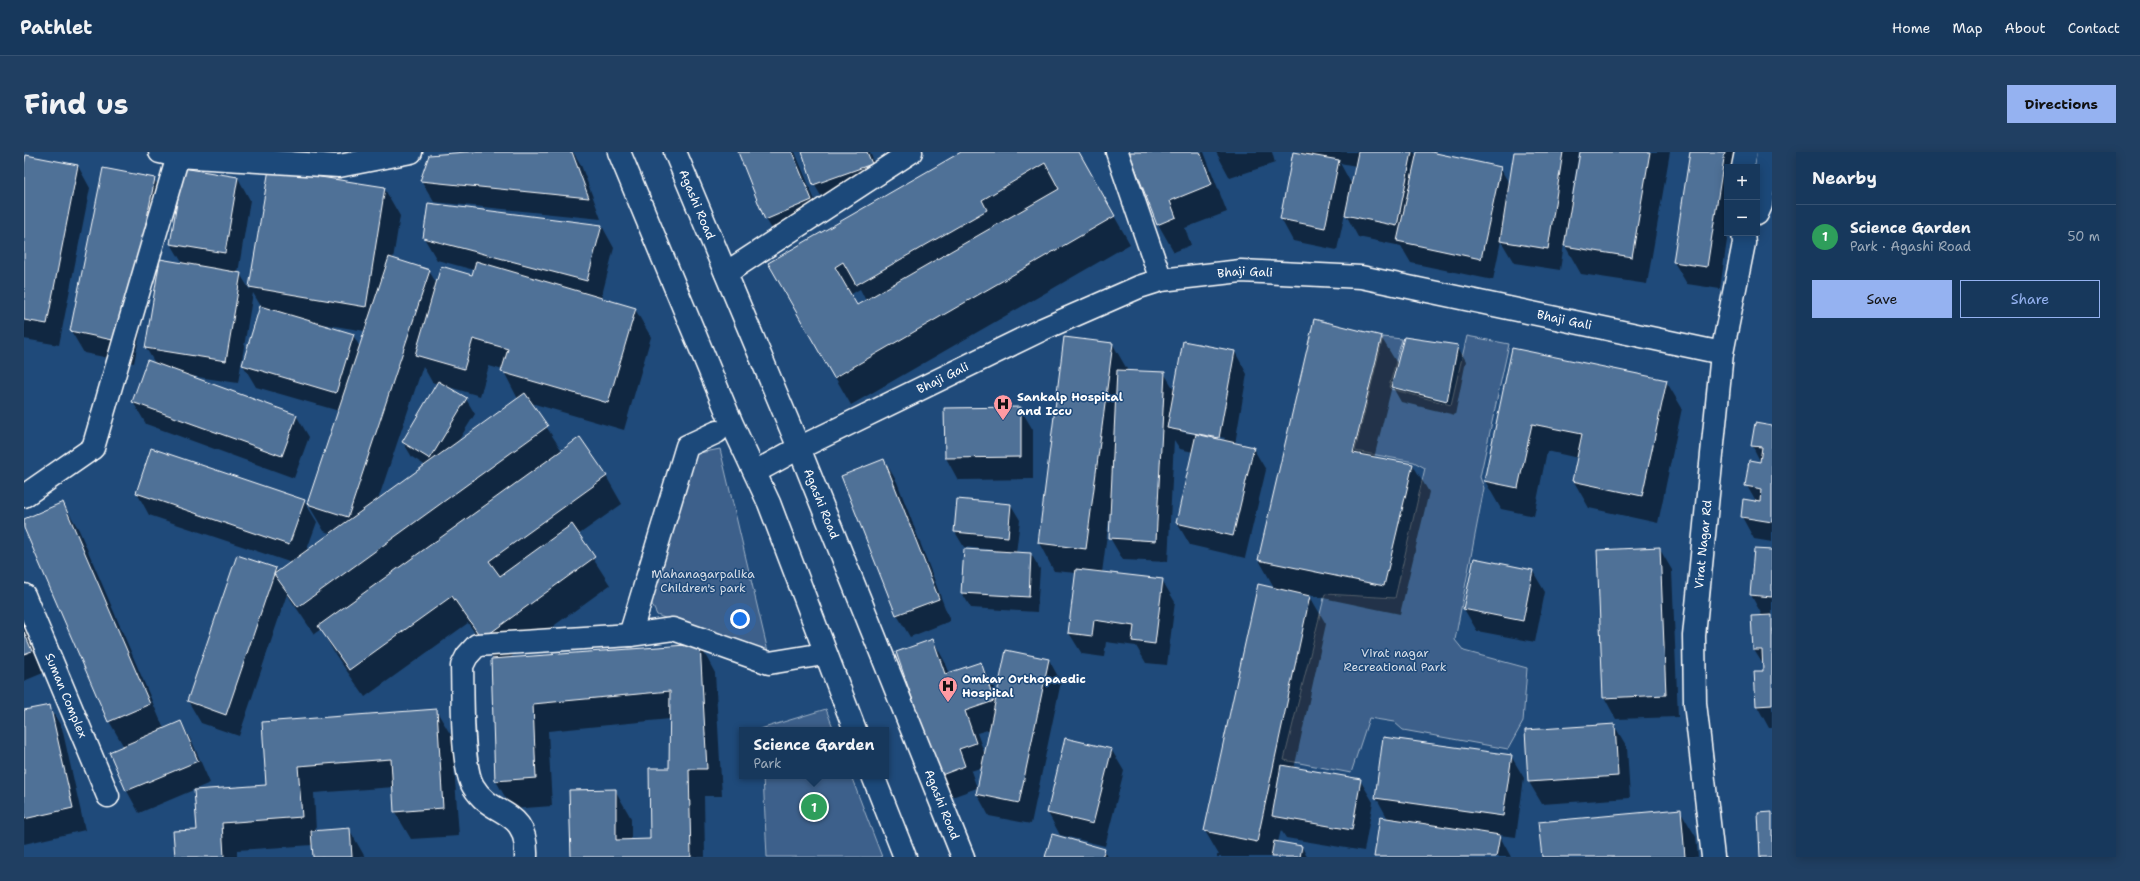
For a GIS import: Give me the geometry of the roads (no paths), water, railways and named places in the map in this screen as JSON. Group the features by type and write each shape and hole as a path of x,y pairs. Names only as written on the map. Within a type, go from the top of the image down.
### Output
{"street":[{"path":"24,496 93,448 169,154 339,166 411,152"},
{"path":"620,152 732,424 769,503 824,654 854,727"},
{"name":"Agashi Road","path":"676,152 799,448 963,857"},
{"path":"726,273 910,152"},
{"path":"1117,152 1161,280"},
{"path":"1744,164 1746,152"},
{"path":"1760,207 1768,152"},
{"name":"Virat Nagar Rd","path":"1713,857 1695,703 1694,636 1722,353 1745,236"},
{"name":"Bhaji Gali","path":"755,472 799,448 1042,329 1139,287 1161,280 1241,271 1361,278 1722,353"},
{"path":"630,635 687,446 717,432"},
{"name":"Suman Complex","path":"24,595 108,796"},
{"path":"526,857 527,845 522,828 515,819 484,800 473,787 466,769 462,666 467,656 477,645 630,635 673,629 770,663 824,654"},
{"path":"874,779 905,857"}],"place":[{"name":"Sankalp Hospital and Iccu","path":"1003,421"},
{"name":"Omkar Orthopaedic Hospital","path":"948,703"},
{"name":"Science Garden","path":"814,807"}],"park label":[{"name":"Mahanagarpalika Children's park","path":"703,581"},
{"name":"Virat nagar Recreational Park","path":"1395,660"}]}
